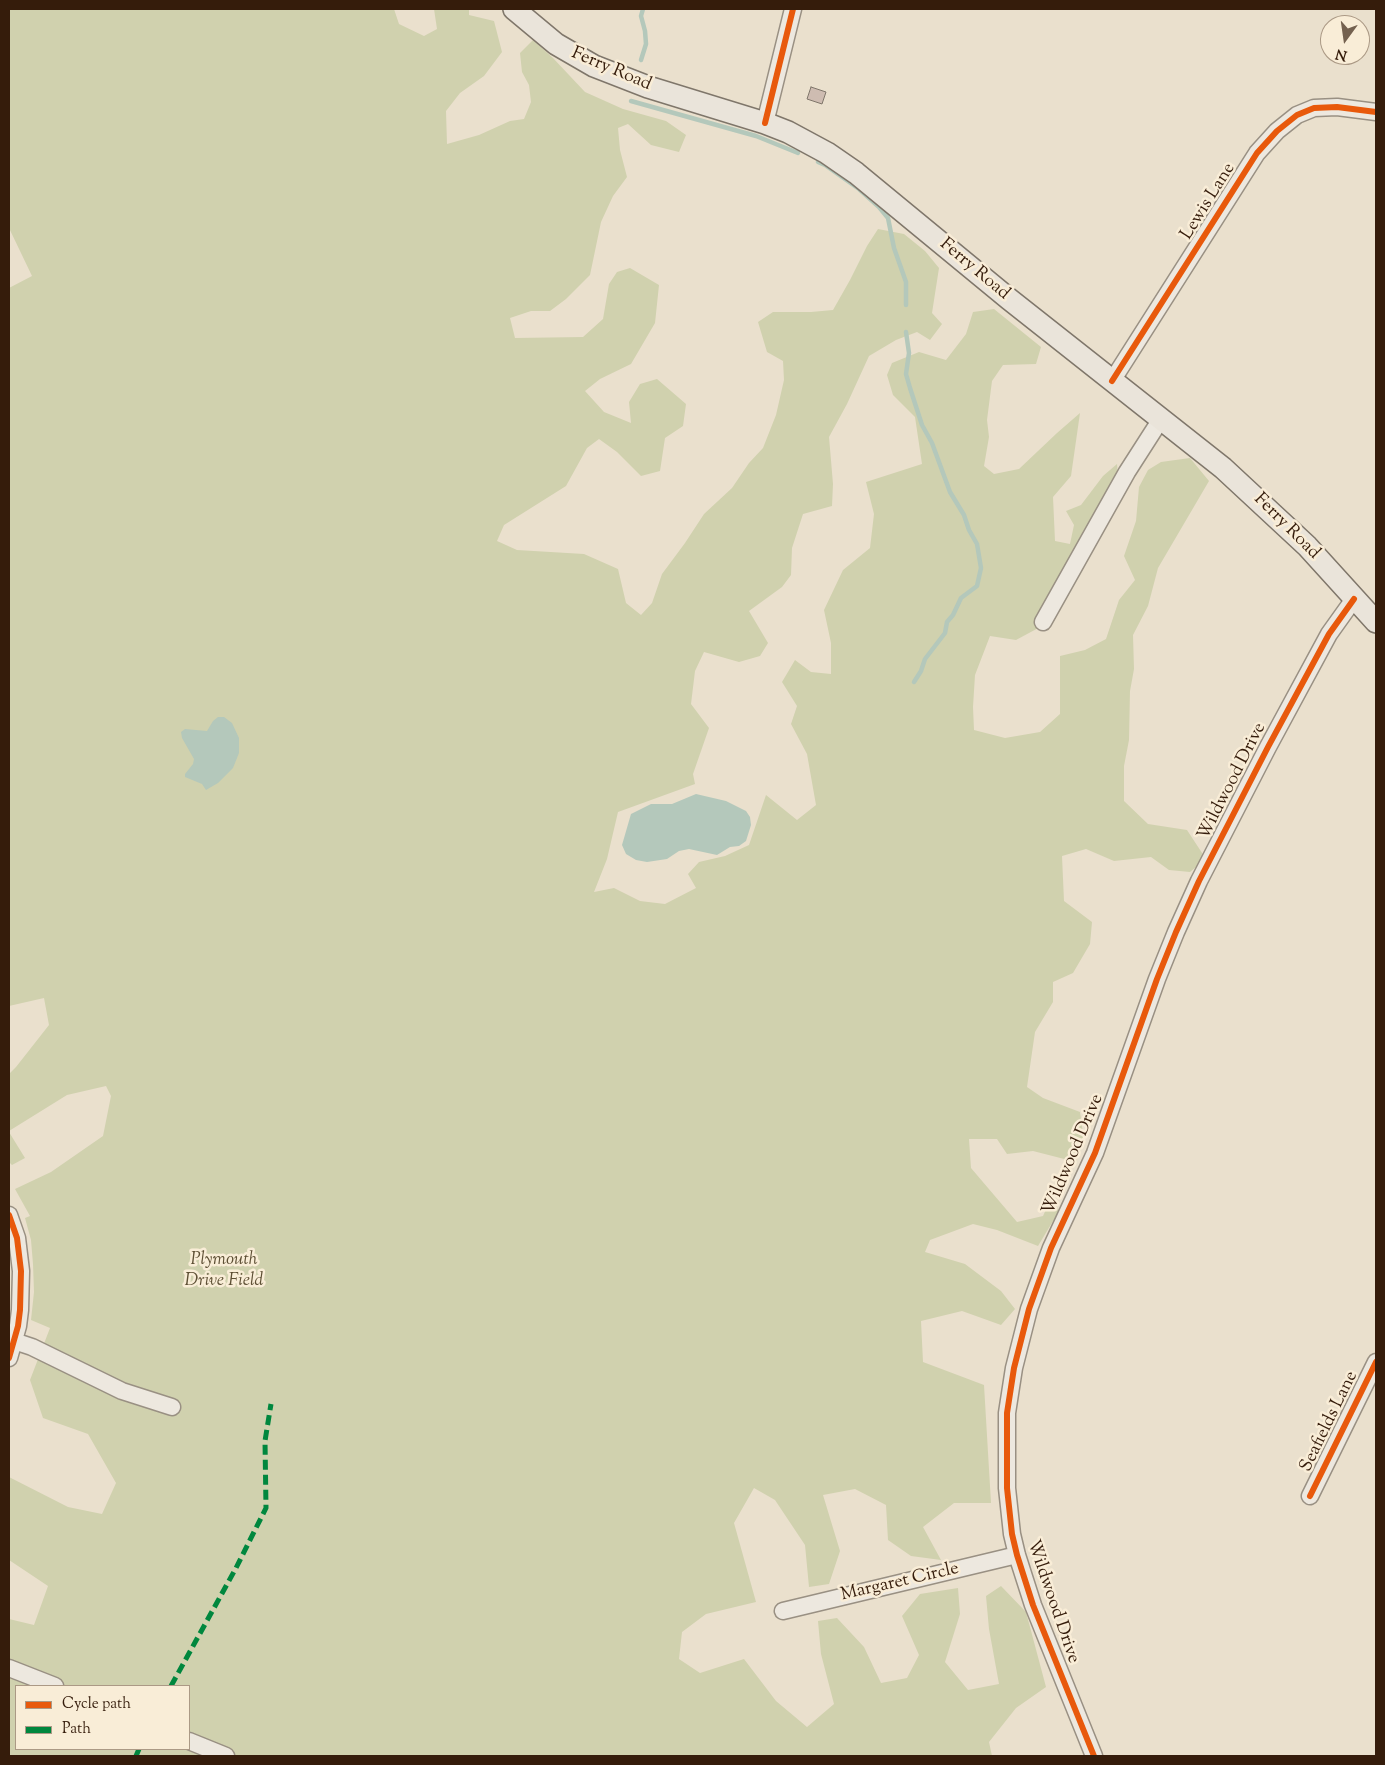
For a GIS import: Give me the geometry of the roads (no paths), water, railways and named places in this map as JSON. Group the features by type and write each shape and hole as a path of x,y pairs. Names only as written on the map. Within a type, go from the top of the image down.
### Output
{"main road":[{"name":"Ferry Road","path":"514,9 556,44 600,68 648,87 765,123 788,132 812,144 856,173 1008,299 1224,468 1307,546 1376,622"}],"street":[{"path":"765,123 794,9"},
{"name":"Lewis Lane","path":"1112,381 1257,154 1277,131 1297,114 1314,108 1338,107 1376,112"},
{"path":"1043,622 1127,472 1161,419"},
{"name":"Wildwood Drive","path":"1094,1756 1033,1605 1012,1534 1007,1488 1007,1413 1016,1359 1029,1309 1042,1271 1095,1153 1157,979 1199,881 1329,634 1354,599"},
{"path":"9,1215 17,1238 21,1271 20,1310 9,1358"},
{"path":"14,1340 116,1388 143,1399 172,1407"},
{"name":"Seafields Lane","path":"1310,1496 1376,1362"},
{"name":"Margaret Circle","path":"783,1611 1017,1555"},
{"path":"9,1668 52,1685"},
{"path":"190,1741 226,1756"}],"waterway":[{"path":"641,60 646,44 641,16 643,9"},
{"path":"631,101 756,136 798,153"},
{"path":"818,162 859,189 888,218 894,248 906,282 906,305"},
{"path":"906,332 909,353 906,374 910,388 922,425 932,443 950,492 964,515 969,530 977,544 981,568 977,586 961,598 953,615 947,622 945,633 925,659 921,671 914,682"}],"park label":[{"name":"Plymouth Drive Field","path":"224,1271"}]}
